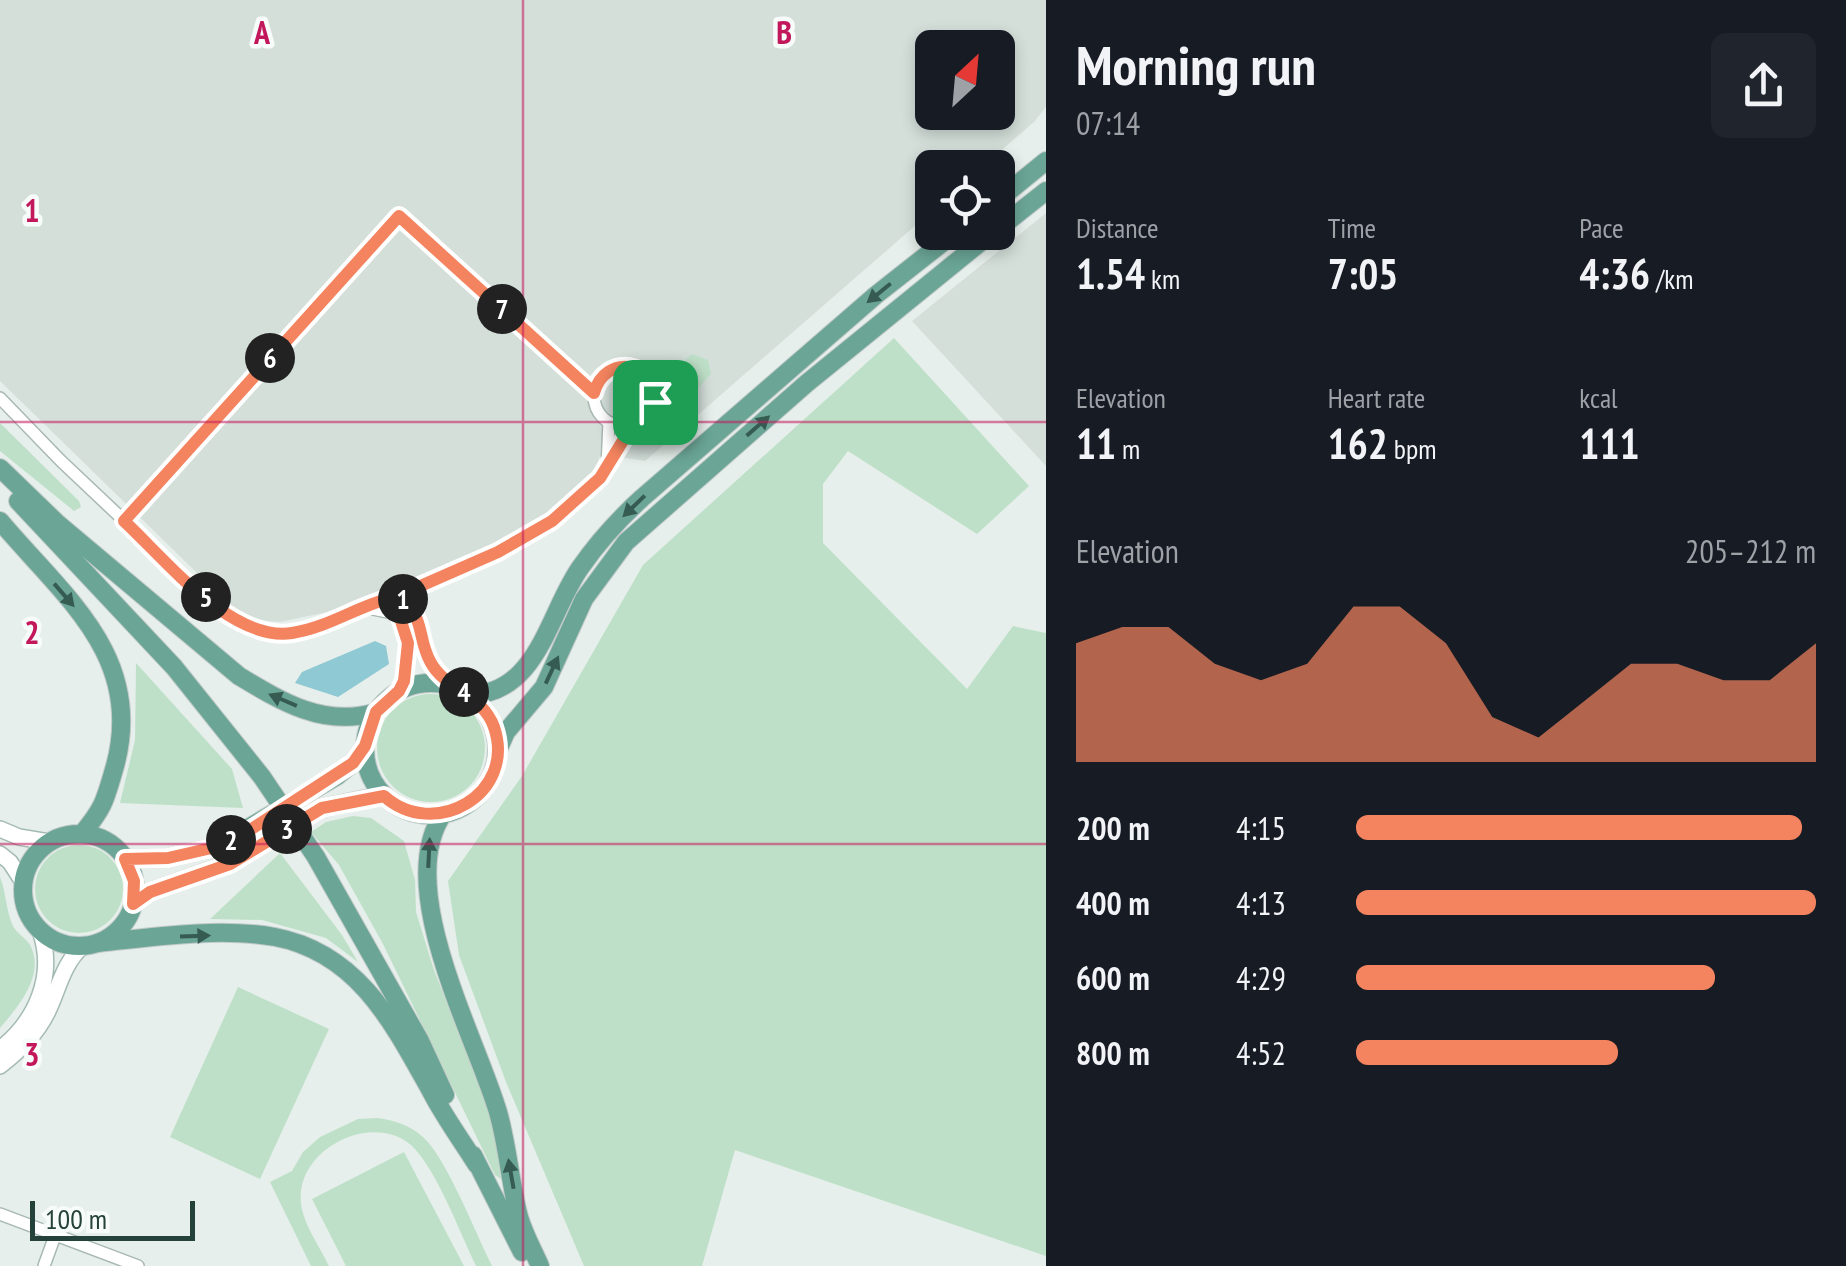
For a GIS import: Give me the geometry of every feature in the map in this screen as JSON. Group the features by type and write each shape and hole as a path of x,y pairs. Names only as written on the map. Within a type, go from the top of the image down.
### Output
{"main road":[{"path":"1015,186 1046,161"},
{"path":"1015,215 1046,191"},
{"path":"469,695 494,692 513,682 527,668 580,568 642,498 933,250"},
{"path":"365,746 370,773 384,796 415,813 443,814 466,806 493,774 506,732 544,687 584,599 626,542 807,383 972,250"},
{"path":"0,468 58,524 238,676 271,696 319,714 346,719 376,712 399,691 423,684 448,685 469,695 490,719 498,750"},
{"path":"0,483 164,656 262,777 316,858 420,1040 529,1266"},
{"path":"0,521 91,626 108,652 118,682 123,727 118,754 100,815 82,834"},
{"path":"125,859 188,855 226,843 353,763 365,746 376,712"},
{"path":"133,904 150,892 230,864 322,808 384,796"},
{"path":"443,814 432,832 428,857 430,895 442,960 491,1090 504,1134 520,1219 540,1266"},
{"path":"0,828 19,837 50,842 82,834 107,841 125,859 134,881 133,904 120,928 68,962 33,1036 0,1066"},
{"path":"23,882 32,859 50,842"},
{"path":"0,854 23,882 26,908 40,931 48,958 42,988 26,1021 0,1048"},
{"path":"40,931 60,943 91,944 257,934 295,942 323,954 358,980 386,1013 477,1165"}],"street":[{"path":"124,521 399,216 594,393 598,411 609,422 632,426"},
{"path":"399,691 406,674 408,643 398,618 401,602 409,591 539,530 582,496 607,467 632,426 647,418 655,402 654,386 635,367 616,367 604,374 594,393"},
{"path":"0,398 223,614 255,631 298,632 387,599 401,602 416,615"},
{"path":"607,467 609,422"},
{"path":"428,582 419,595 416,615 429,660 448,685"},
{"path":"364,608 384,609 398,618"},
{"path":"0,1211 138,1266"},
{"path":"44,1266 56,1233"}],"shaded area":[{"path":"0,0 1046,0 1046,107 1034,122 1002,150 915,150 915,226 645,461 601,454 592,476 554,509 490,545 337,610 280,622 257,620 231,606 0,381"},
{"path":"1046,213 1046,466 912,321 1000,250 1015,250 1015,238"}],"green space":[{"path":"894,338 1029,486 977,534 848,451 823,484 823,543 967,689 1013,626 1046,633 1046,1256 735,1150 702,1266 584,1266 506,1082 459,955 448,881 522,776 643,565"},
{"path":"692,354 708,360 711,374 692,395 676,394 669,388 668,377"},
{"path":"0,423 81,507 74,511 0,451"},
{"path":"136,663 232,769 243,808 120,803 135,740"},
{"path":"431,694 452,698 469,710 481,727 485,748 481,769 469,786 452,798 431,802 410,798 393,786 381,769 377,748 381,727 393,710 410,698"},
{"path":"353,816 371,818 404,841 415,880 416,912 434,970 493,1122 501,1179 495,1175 383,944 339,865 311,832 326,822"},
{"path":"79,845 96,848 110,858 120,872 120,906 110,920 96,930 79,933 62,930 48,920 38,906 35,889 38,872 48,858 62,848"},
{"path":"280,853 358,962 326,938 262,920 210,919"},
{"path":"0,877 12,924 30,945 35,960 27,991 0,1028"},
{"path":"238,987 329,1029 260,1179 170,1137"},
{"path":"378,1118 410,1128 435,1152 492,1266 476,1266 420,1155 395,1136 376,1132 339,1141 310,1167 302,1184 302,1211 329,1266 311,1266 270,1182 292,1171 303,1152 320,1137 358,1119"},
{"path":"404,1152 464,1266 346,1266 312,1199"}],"water":[{"path":"375,641 386,646 389,664 338,697 295,683 302,672"}],"route":[{"path":"655,402 647,418 632,426 600,478 552,521 498,552 409,591 401,602 398,612 408,643 404,681 376,712 365,746 353,763 250,830 216,847 168,858 125,859 134,881 133,904 166,885 230,864 322,808 384,796 415,813 443,814 476,799 493,774 498,750 490,719 476,700 448,685 432,666 412,609 401,602 387,599 298,632 255,631 223,614 124,521 399,216 594,393 609,370 629,366 641,370 651,380 655,402"}]}
